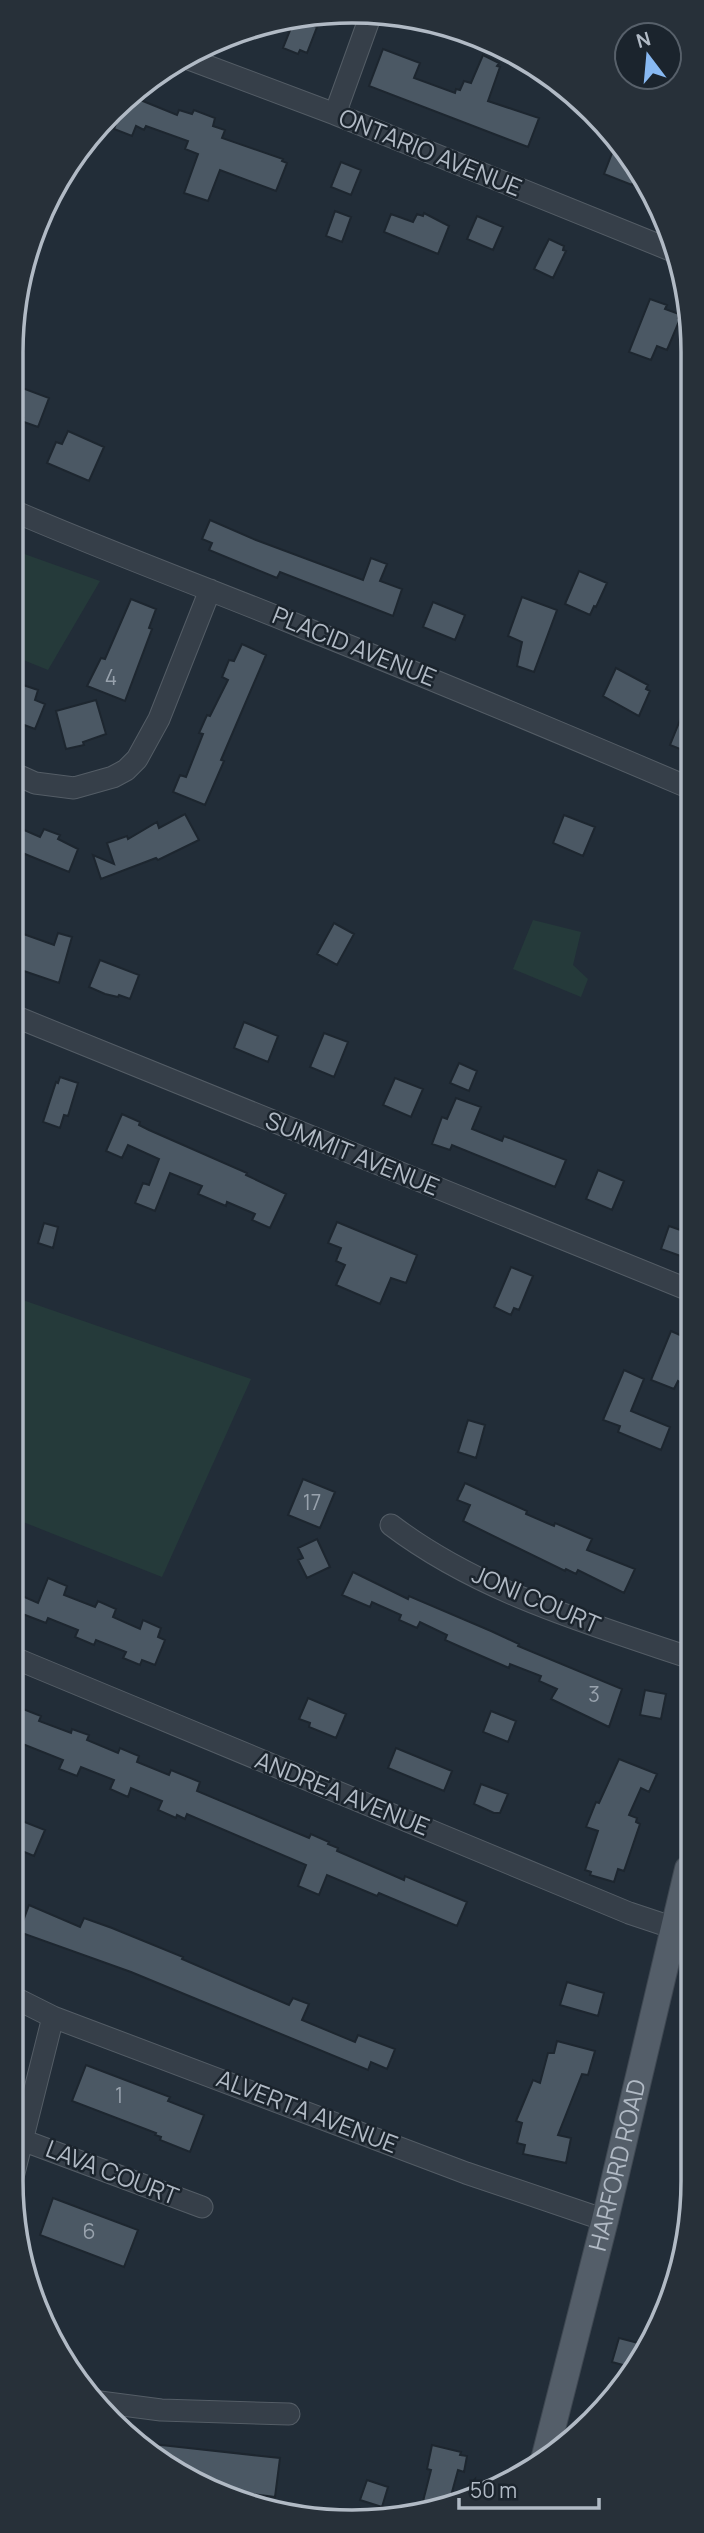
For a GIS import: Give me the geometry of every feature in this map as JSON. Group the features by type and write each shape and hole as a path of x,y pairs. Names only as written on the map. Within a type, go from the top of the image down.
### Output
{"main road":[{"name":"HARFORD ROAD","path":"548,2445 606,2220 681,1898"}],"street":[{"path":"335,114 368,23"},
{"name":"ONTARIO AVENUE","path":"197,62 335,114 664,248"},
{"name":"PLACID AVENUE","path":"23,515 113,554 461,690 681,784"},
{"path":"23,777 36,783 74,788 113,777 131,765 159,719 210,590"},
{"name":"SUMMIT AVENUE","path":"23,1019 681,1287"},
{"name":"JONI COURT","path":"391,1525 429,1552 507,1591 567,1616 681,1655"},
{"name":"ANDREA AVENUE","path":"23,1662 616,1908 674,1928"},
{"name":"ALVERTA AVENUE","path":"23,2002 53,2017 466,2173 606,2220"},
{"name":"LAVA COURT","path":"23,2136 53,2017"},
{"name":"LAVA COURT","path":"23,2140 202,2207"},
{"path":"109,2403 161,2410 289,2414"}],"green space":[{"path":"23,554 100,581 48,670 23,660"},
{"path":"533,920 581,932 573,965 588,979 581,997 513,969"},
{"path":"23,1300 251,1379 162,1577 23,1522"}],"building":[{"path":"317,27 307,53 300,50 298,54 283,48 291,29"},
{"path":"383,49 420,63 414,78 455,93 456,89 460,90 464,81 471,83 483,55 499,63 488,101 539,118 528,147 369,86"},
{"path":"140,100 177,115 179,110 192,114 194,110 215,118 213,126 225,130 222,138 283,159 282,161 287,163 276,191 220,170 208,201 184,193 198,154 185,149 188,141 146,126 144,130 136,126 132,136 114,129 117,121"},
{"path":"613,152 633,181 632,185 604,174"},
{"path":"341,162 361,170 351,195 331,187"},
{"path":"335,211 351,217 342,242 326,236"},
{"path":"424,213 449,226 438,254 384,232 391,214 413,222 417,214 423,216"},
{"path":"477,216 503,227 493,250 467,239"},
{"path":"549,239 564,246 563,250 566,251 553,278 534,269"},
{"path":"650,299 667,305 665,309 679,314 680,320 667,350 657,346 651,360 629,352"},
{"path":"23,388 49,398 38,427 23,422"},
{"path":"68,431 104,447 89,481 47,463 56,442 62,444"},
{"path":"210,520 363,580 371,558 387,564 380,581 402,589 393,616 280,572 277,578 209,550 212,543 202,539"},
{"path":"579,571 607,583 590,615 565,604"},
{"path":"522,597 557,610 534,672 517,666 522,642 508,636"},
{"path":"131,599 156,609 149,628 152,629 125,701 87,686 101,658 105,659"},
{"path":"433,602 465,615 455,640 423,627"},
{"path":"242,644 266,655 221,760 224,761 205,805 173,792 180,775 186,777 203,734 199,733 228,680 222,677 229,660 234,661"},
{"path":"616,668 648,685 646,689 650,691 639,716 603,696"},
{"path":"23,685 38,690 35,700 45,704 35,729 23,725"},
{"path":"96,700 106,734 83,742 84,745 66,749 56,711"},
{"path":"681,718 681,749 670,745"},
{"path":"185,814 199,840 158,860 156,858 101,879 93,855 114,864 107,843 127,836 128,839 157,822 159,828"},
{"path":"564,815 595,827 583,856 553,843"},
{"path":"44,829 60,835 58,839 78,849 69,872 23,853 23,830 40,837"},
{"path":"334,923 354,934 337,965 317,954"},
{"path":"58,933 72,937 59,983 23,971 23,934 54,945"},
{"path":"100,960 139,975 130,999 105,994 89,987"},
{"path":"244,1022 278,1036 268,1062 234,1048"},
{"path":"324,1033 348,1042 334,1077 310,1067"},
{"path":"459,1063 477,1071 469,1091 450,1083"},
{"path":"60,1077 78,1083 68,1116 64,1115 60,1128 43,1122"},
{"path":"395,1078 423,1089 411,1117 383,1105"},
{"path":"456,1098 481,1107 472,1129 502,1141 504,1136 566,1160 555,1187 452,1145 450,1150 432,1144 442,1117 447,1119"},
{"path":"122,1114 140,1122 139,1125 149,1130 247,1173 246,1175 286,1194 270,1228 252,1220 255,1214 198,1194 202,1186 170,1173 155,1211 135,1203 143,1183 149,1185 159,1159 128,1145 122,1158 106,1151"},
{"path":"598,1170 624,1181 612,1210 586,1199"},
{"path":"337,1222 417,1255 406,1283 391,1278 380,1304 336,1285 345,1265 336,1261 341,1248 328,1243"},
{"path":"44,1223 58,1227 53,1248 38,1243"},
{"path":"669,1226 681,1230 681,1256 661,1249"},
{"path":"511,1267 533,1276 519,1310 514,1308 511,1315 494,1307"},
{"path":"671,1331 681,1335 681,1383 678,1381 674,1389 651,1380"},
{"path":"624,1370 644,1379 631,1411 670,1427 661,1450 618,1432 620,1426 603,1420"},
{"path":"468,1420 485,1425 476,1458 458,1452"},
{"path":"303,1479 335,1492 320,1528 288,1515"},
{"path":"465,1483 527,1511 526,1514 592,1539 587,1550 635,1569 624,1593 578,1570 576,1574 566,1569 565,1571 463,1521 470,1505 457,1500"},
{"path":"317,1539 330,1567 307,1578 298,1560 303,1558 298,1548"},
{"path":"353,1572 408,1599 409,1596 491,1631 519,1644 518,1646 622,1689 609,1727 551,1699 557,1689 539,1681 541,1676 510,1664 509,1668 445,1640 447,1635 420,1622 417,1628 399,1620 401,1615 372,1602 370,1607 342,1595"},
{"path":"48,1578 67,1586 64,1595 95,1607 98,1601 116,1609 113,1617 140,1629 143,1620 161,1628 158,1637 165,1640 155,1665 142,1660 140,1665 123,1658 126,1652 96,1640 94,1645 75,1637 78,1630 48,1618 46,1623 23,1614 23,1596 38,1603"},
{"path":"645,1690 666,1694 661,1719 640,1715"},
{"path":"308,1698 346,1714 336,1738 309,1727 310,1723 299,1719"},
{"path":"23,1709 41,1716 39,1721 71,1733 72,1729 89,1735 87,1740 118,1753 120,1748 139,1756 137,1762 169,1775 171,1770 200,1782 197,1791 309,1838 311,1834 329,1842 328,1844 338,1848 337,1851 404,1880 405,1876 467,1902 457,1926 379,1893 377,1896 327,1875 319,1895 298,1886 306,1865 187,1814 185,1819 177,1815 176,1818 158,1810 162,1801 131,1788 128,1797 110,1789 114,1780 81,1767 77,1776 59,1769 63,1760 23,1744"},
{"path":"491,1711 516,1721 508,1742 483,1732"},
{"path":"396,1748 452,1771 444,1791 388,1768"},
{"path":"619,1759 657,1774 649,1792 641,1788 629,1815 637,1818 636,1822 640,1824 624,1871 618,1869 614,1882 590,1875 591,1872 585,1870 598,1831 586,1827"},
{"path":"481,1784 508,1794 500,1813 474,1804"},
{"path":"23,1821 45,1830 34,1856 23,1852"},
{"path":"29,1905 80,1927 84,1918 183,1957 182,1959 289,2005 293,1998 309,2004 302,2020 355,2042 358,2035 395,2049 387,2069 371,2062 368,2070 131,1972 23,1933 23,1921"},
{"path":"567,1982 604,1993 598,2016 560,2005"},
{"path":"557,2041 595,2051 588,2075 582,2074 558,2135 571,2138 566,2163 523,2154 525,2145 517,2143 522,2123 516,2121 533,2080 540,2083 548,2053 554,2053"},
{"path":"86,2065 170,2097 168,2101 204,2115 190,2152 160,2140 161,2137 155,2135 156,2133 72,2101"},
{"path":"53,2198 138,2230 124,2267 40,2235"},
{"path":"619,2338 639,2343 625,2366 612,2362"},
{"path":"155,2444 280,2458 275,2497 247,2493 226,2485 187,2466"},
{"path":"432,2445 467,2456 464,2472 458,2470 451,2495 423,2502 431,2470 427,2469"},
{"path":"367,2480 388,2487 382,2507 360,2500"}]}
